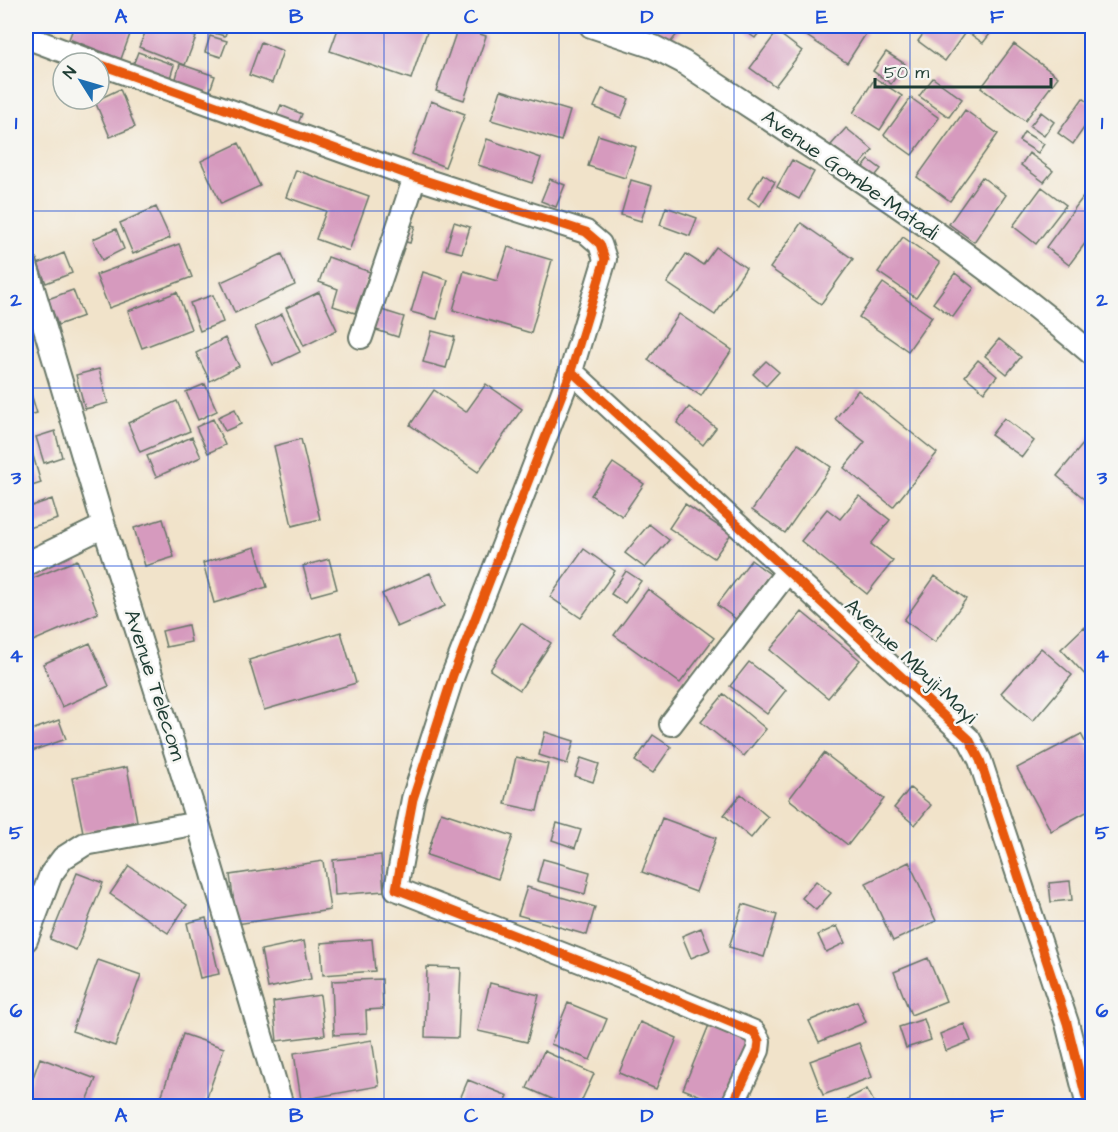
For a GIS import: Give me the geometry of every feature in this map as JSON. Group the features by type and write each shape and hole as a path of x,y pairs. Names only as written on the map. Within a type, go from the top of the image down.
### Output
{"street":[{"name":"Avenue Gombe-Matadi","path":"591,26 654,47 683,62 893,203 1038,307 1092,354"},
{"path":"26,37 63,51"},
{"path":"111,69 415,177 586,232 600,244 605,259 571,371 453,675 413,799 396,889 754,1032 759,1041 758,1050 732,1107"},
{"path":"361,337 415,177"},
{"name":"Avenue Telecom","path":"26,271 198,823 282,1107"},
{"name":"Avenue Mbuji-Mayi","path":"571,371 969,739 980,760 1067,1023 1088,1107"},
{"path":"26,564 104,526"},
{"path":"671,724 787,572"},
{"path":"26,940 51,874 63,858 85,844 198,823"}],"building":[{"path":"74,26 133,26 121,59 111,55 111,51 100,51 69,39"},
{"path":"148,26 167,26 196,37 185,65 139,47"},
{"path":"184,26 205,26 203,32"},
{"path":"212,26 228,26 225,36 210,32"},
{"path":"339,26 429,26 411,79 330,51"},
{"path":"660,26 684,26 669,44 654,33"},
{"path":"738,26 764,26 755,38"},
{"path":"792,26 857,26 867,32 847,63"},
{"path":"929,26 996,26 983,43 966,31 945,61 918,41"},
{"path":"458,27 486,36 464,100 436,91"},
{"path":"777,32 802,51 775,86 750,68"},
{"path":"210,36 227,41 221,57 205,52"},
{"path":"261,42 283,51 272,83 249,75"},
{"path":"1014,44 1058,77 1025,121 981,88"},
{"path":"138,52 174,65 170,78 133,65"},
{"path":"886,52 905,64 891,84 873,71"},
{"path":"180,64 215,76 209,93 175,82"},
{"path":"875,78 902,96 880,130 853,113"},
{"path":"933,78 962,99 949,117 919,96"},
{"path":"120,89 135,127 110,137 99,111 111,111 111,93"},
{"path":"602,89 629,99 621,118 594,107"},
{"path":"501,90 570,111 561,141 491,120"},
{"path":"911,98 939,118 912,155 884,135"},
{"path":"1083,98 1092,105 1092,116 1073,144 1058,133"},
{"path":"431,101 465,114 445,167 412,154"},
{"path":"281,105 302,114 296,128 275,119"},
{"path":"965,110 998,134 950,201 917,177"},
{"path":"1041,112 1054,122 1044,136 1030,126"},
{"path":"846,128 873,150 858,167 831,145"},
{"path":"1024,132 1044,144 1038,153 1019,141"},
{"path":"598,135 636,147 625,178 588,166"},
{"path":"487,139 541,158 532,183 478,165"},
{"path":"239,143 260,186 221,204 201,161"},
{"path":"1029,153 1053,171 1044,182 1021,165"},
{"path":"792,160 814,172 799,199 777,187"},
{"path":"869,160 881,169 872,180 860,171"},
{"path":"296,170 369,196 349,251 316,239 326,211 286,197"},
{"path":"763,174 775,182 760,206 748,198"},
{"path":"982,177 1006,195 974,242 949,224"},
{"path":"550,179 565,185 556,207 541,201"},
{"path":"631,180 652,186 641,221 621,215"},
{"path":"1042,187 1066,205 1036,244 1013,226"},
{"path":"1083,197 1092,205 1092,234 1069,265 1046,247"},
{"path":"156,207 170,238 133,254 120,223"},
{"path":"666,207 697,218 690,236 660,225"},
{"path":"454,222 470,227 462,253 446,249"},
{"path":"404,223 415,226 410,243 399,240"},
{"path":"801,223 853,259 821,304 770,268"},
{"path":"116,229 124,249 102,260 93,239"},
{"path":"903,237 940,263 916,298 878,272"},
{"path":"179,244 192,277 109,308 96,275"},
{"path":"508,247 552,260 531,333 453,310 464,271 497,281"},
{"path":"716,247 746,268 715,315 667,283 686,254 703,265"},
{"path":"64,253 72,273 46,283 38,264"},
{"path":"282,254 295,285 235,313 221,282"},
{"path":"328,257 370,272 355,313 333,306 338,289 319,282"},
{"path":"423,272 448,280 437,319 411,312"},
{"path":"955,273 974,288 953,317 933,303"},
{"path":"883,283 932,317 908,351 859,317"},
{"path":"73,290 83,316 58,325 48,299"},
{"path":"177,292 191,329 142,348 128,311"},
{"path":"319,292 337,330 304,346 286,308"},
{"path":"213,295 223,322 200,331 190,303"},
{"path":"375,308 404,317 398,337 370,328"},
{"path":"282,314 300,352 273,365 255,327"},
{"path":"679,314 732,350 701,396 648,360"},
{"path":"432,331 455,337 446,368 423,362"},
{"path":"225,338 239,366 210,381 196,353"},
{"path":"999,339 1021,357 1007,374 985,356"},
{"path":"978,360 997,376 984,392 965,376"},
{"path":"766,361 779,372 766,386 753,374"},
{"path":"99,369 108,403 85,409 76,375"},
{"path":"26,378 37,413 26,416"},
{"path":"205,384 217,411 198,420 186,392"},
{"path":"486,384 522,409 478,472 410,425 434,390 466,412"},
{"path":"858,390 937,453 893,507 844,468 865,442 835,419"},
{"path":"177,401 190,431 140,452 128,423"},
{"path":"689,407 716,428 703,445 677,423"},
{"path":"235,409 241,424 225,431 218,417"},
{"path":"1004,418 1034,441 1022,457 991,435"},
{"path":"213,419 225,445 208,453 196,427"},
{"path":"55,431 62,457 44,463 36,437"},
{"path":"1092,433 1092,505 1057,476"},
{"path":"192,437 201,457 156,477 147,456"},
{"path":"301,439 320,519 292,526 274,446"},
{"path":"798,444 831,467 785,533 752,510"},
{"path":"32,452 41,483 26,488 26,454"},
{"path":"613,463 644,484 622,516 591,495"},
{"path":"859,496 890,520 871,544 893,561 867,594 801,541 827,509 840,519"},
{"path":"52,499 58,519 26,529 26,508"},
{"path":"685,504 731,534 714,558 669,528"},
{"path":"163,519 174,557 145,566 134,528"},
{"path":"649,524 669,540 645,568 625,553"},
{"path":"255,547 267,587 214,603 203,563"},
{"path":"584,549 615,571 581,618 550,597"},
{"path":"329,559 337,589 311,596 303,566"},
{"path":"77,560 98,613 33,641 26,622 26,581"},
{"path":"751,560 770,574 736,619 717,605"},
{"path":"626,571 641,581 625,603 611,594"},
{"path":"430,573 445,606 397,627 382,594"},
{"path":"935,576 966,599 935,642 904,620"},
{"path":"648,589 714,638 680,683 614,635"},
{"path":"802,612 860,660 828,698 770,650"},
{"path":"521,623 551,643 520,690 490,670"},
{"path":"188,625 191,642 166,647 162,631"},
{"path":"1084,627 1092,636 1092,674 1088,678 1061,649"},
{"path":"341,632 356,683 264,710 249,660"},
{"path":"90,643 109,686 62,707 43,664"},
{"path":"1041,648 1072,675 1033,721 1001,693"},
{"path":"749,662 786,690 767,714 730,686"},
{"path":"724,694 766,729 744,756 701,722"},
{"path":"59,720 66,739 26,753 26,732"},
{"path":"545,732 574,741 567,764 539,755"},
{"path":"1081,734 1092,755 1092,809 1051,831 1017,768"},
{"path":"653,735 671,747 653,773 635,761"},
{"path":"824,753 884,799 848,845 789,799"},
{"path":"516,757 548,764 537,811 505,804"},
{"path":"581,758 599,764 593,782 575,776"},
{"path":"127,767 137,821 83,832 72,778"},
{"path":"910,788 931,805 915,825 894,808"},
{"path":"741,794 768,817 751,838 724,815"},
{"path":"441,812 513,836 498,879 427,855"},
{"path":"662,818 716,838 696,892 642,872"},
{"path":"557,823 581,830 575,848 552,840"},
{"path":"381,855 384,891 335,895 333,860"},
{"path":"543,859 590,872 585,894 537,881"},
{"path":"323,861 330,910 237,924 230,875"},
{"path":"909,862 936,921 893,941 866,883"},
{"path":"129,866 187,905 168,933 110,894"},
{"path":"77,873 103,883 76,950 50,939"},
{"path":"816,881 831,893 816,910 802,898"},
{"path":"1070,881 1072,900 1051,902 1049,883"},
{"path":"527,887 595,907 587,935 518,915"},
{"path":"743,904 777,915 764,957 729,947"},
{"path":"206,918 219,974 200,978 187,923"},
{"path":"837,926 845,943 826,952 818,935"},
{"path":"701,928 710,950 691,958 682,936"},
{"path":"372,939 375,971 323,975 321,943"},
{"path":"304,941 311,979 268,988 261,950"},
{"path":"928,958 946,1001 911,1015 894,972"},
{"path":"98,960 141,975 115,1046 72,1031"},
{"path":"427,967 461,968 458,1038 425,1037"},
{"path":"382,979 383,1009 366,1010 367,1033 334,1035 332,981"},
{"path":"490,983 539,995 527,1042 478,1031"},
{"path":"320,995 325,1035 277,1041 273,1002"},
{"path":"857,1001 866,1022 819,1042 809,1021"},
{"path":"568,1003 607,1019 590,1060 551,1044"},
{"path":"924,1019 931,1040 906,1048 899,1027"},
{"path":"640,1022 677,1038 656,1089 619,1073"},
{"path":"964,1024 971,1041 946,1051 940,1034"},
{"path":"709,1025 749,1041 723,1105 683,1089"},
{"path":"183,1034 224,1048 204,1106 170,1106 159,1103"},
{"path":"372,1040 379,1086 301,1100 294,1053"},
{"path":"859,1043 872,1077 823,1095 810,1061"},
{"path":"544,1051 594,1074 579,1106 568,1106 527,1088"},
{"path":"40,1058 96,1079 85,1106 26,1106 26,1097"},
{"path":"468,1080 508,1096 503,1106 457,1106"},
{"path":"867,1089 876,1106 833,1106"}],"cycle path":[{"path":"111,68 415,177 586,232 600,244 605,259 571,371 453,675 413,799 396,889 754,1032 759,1041 758,1050 732,1106"},
{"path":"571,371 969,739 980,760 1067,1023 1088,1106"}]}
